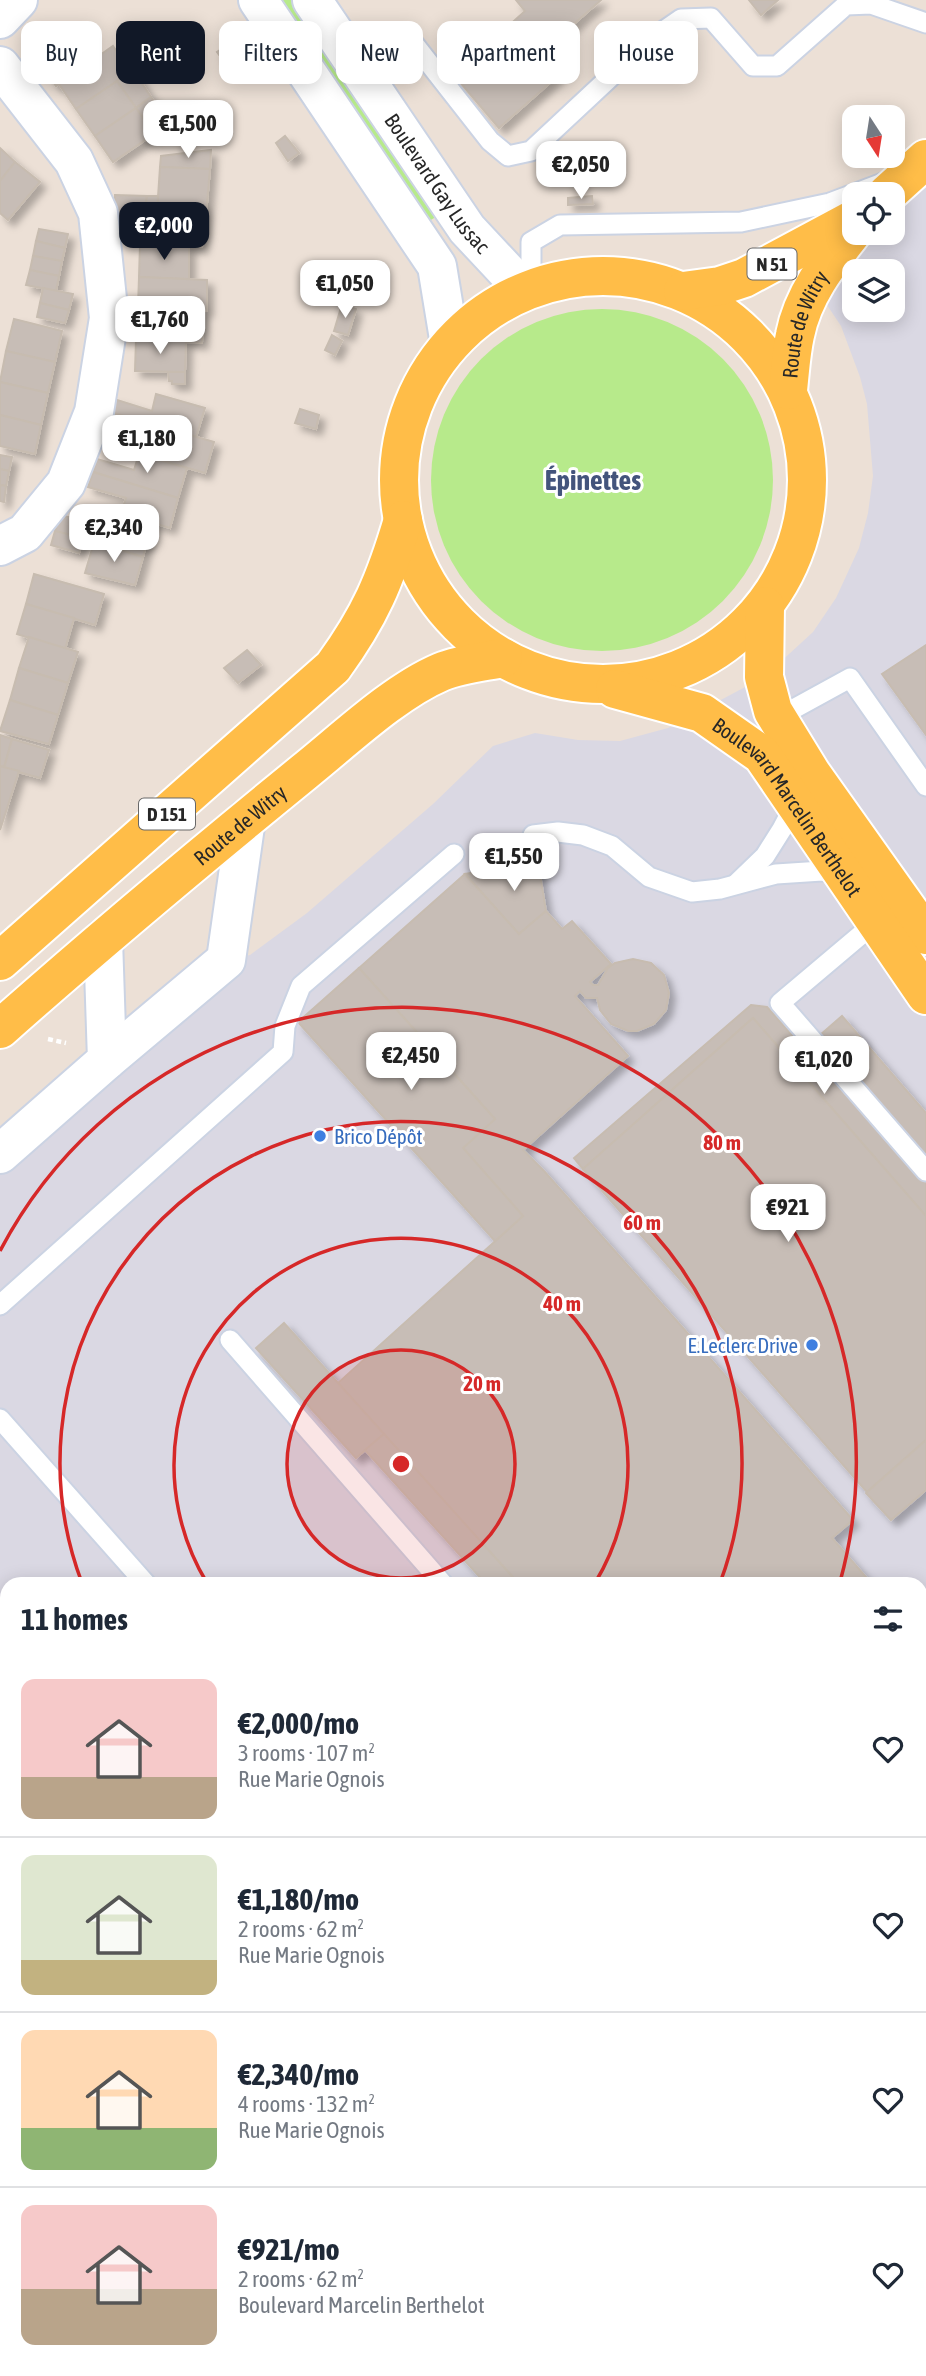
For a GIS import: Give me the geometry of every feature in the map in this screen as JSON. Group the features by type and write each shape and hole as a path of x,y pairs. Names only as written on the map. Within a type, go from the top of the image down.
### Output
{"main road":[{"name":"Route de Witry","path":"683,291 719,286 744,278 842,225"},
{"name":"Route de Witry","path":"788,390 795,333 807,299 822,271 842,245"},
{"path":"601,275 646,280 683,291 721,312 746,333 771,362 788,390 803,435 807,464 808,495 803,528 792,560 765,606 739,632 697,662 649,679 600,684 551,677 524,668 503,658 463,629 438,600 416,562 402,520 398,481 406,426 422,386 450,345 486,313 528,290 566,279 601,275"},
{"name":"D 151","path":"0,961 333,667 358,633 376,599 389,567 402,520"},
{"name":"Boulevard Marcelin Berthelot","path":"765,606 764,677 803,787 843,873 926,995"},
{"name":"Route de Witry","path":"0,1029 246,819 385,708 441,672 503,658"},
{"name":"Boulevard Marcelin Berthelot","path":"600,684 702,713 762,755 803,787 881,872 925,931"}],"street":[{"path":"0,19 18,0"},
{"path":"258,0 437,266 450,345"},
{"name":"Boulevard Gay Lussac","path":"312,0 336,35"},
{"path":"0,66 74,161 98,213 109,318 93,411 66,483 25,533 0,546"},
{"name":"Boulevard Gay Lussac","path":"370,84 467,229 528,290"},
{"path":"0,1154 226,960 246,819"},
{"path":"103,939 107,1060"}],"lane":[{"path":"423,55 490,141 508,156 531,151 649,41 681,19 711,18 752,66 777,66 846,5 871,4 926,23"},
{"path":"528,290 531,242 560,225 741,222 830,203 908,175"},
{"path":"778,718 850,678 926,786"},
{"path":"737,884 765,856 803,787"},
{"path":"533,835 558,832 583,835 612,846 649,877 692,892 720,889 776,874 822,871 881,872"},
{"path":"0,1305 283,1052 285,1026 300,986 454,854"},
{"path":"876,922 780,1003 926,1171"},
{"path":"230,1340 437,1577"},
{"path":"0,1419 140,1577"}],"shaded area":[{"name":"Brico Dépôt","path":"926,159 926,1577 0,1577 0,1154 226,960 250,955 307,913 433,804 493,746 535,733 578,740 620,741 668,728 764,677 813,632 836,598 859,548 868,513 873,476 867,404 860,377 841,326 827,305 842,271 842,322 905,322 905,259 847,259 854,245 905,245 904,182"}],"green space":[{"path":"276,0 297,0 311,21 291,21"},
{"path":"322,37 336,58 336,84 354,84 441,214 429,221 322,66"},
{"path":"602,309 635,313 667,322 697,338 723,359 744,385 760,415 769,447 773,480 769,513 760,545 744,575 723,601 697,622 667,638 635,647 602,651 569,647 537,638 507,622 481,601 460,575 444,545 435,513 431,480 435,447 444,415 460,385 481,359 507,338 537,322 569,313"}],"building":[{"path":"516,0 601,0 577,21 514,21 525,11"},
{"path":"749,0 778,0 761,15"},
{"path":"113,46 116,50 116,82 76,109 59,84 102,84 102,54"},
{"path":"116,82 136,108 95,136 76,109"},
{"path":"119,84 142,84 151,97 136,108"},
{"path":"462,84 549,84 499,128"},
{"path":"151,97 169,124 154,134 136,108"},
{"path":"136,108 154,134 113,162 95,136"},
{"path":"285,136 299,153 288,161 276,143"},
{"path":"0,148 15,162 0,181"},
{"path":"211,150 210,169 160,167 161,156"},
{"path":"15,162 40,182 8,220 0,213 0,181"},
{"path":"160,167 210,169 206,215 157,212"},
{"path":"115,195 147,196 145,211 115,210"},
{"path":"147,196 158,196 157,212 145,211"},
{"path":"592,196 593,204 568,205 568,198"},
{"path":"115,210 145,211 144,225 114,224"},
{"path":"145,211 157,212 156,225 144,225"},
{"path":"157,212 206,215 202,247 154,245"},
{"path":"39,229 68,234 65,248 36,241"},
{"path":"36,241 65,248 62,261 33,256"},
{"path":"140,244 189,247 189,279 139,277"},
{"path":"33,256 62,261 59,276 30,270"},
{"path":"30,270 59,276 56,291 26,285"},
{"path":"139,277 207,280 207,311 138,307"},
{"path":"43,288 73,294 69,310 40,303"},
{"path":"40,303 69,310 65,323 37,317"},
{"path":"342,304 356,309 348,335 334,331"},
{"path":"138,307 203,309 202,343 136,339"},
{"path":"14,319 62,331 55,362 6,351"},
{"path":"332,335 342,341 335,355 325,350"},
{"path":"136,339 186,341 185,372 135,371"},
{"path":"6,351 55,362 48,393 0,382"},
{"path":"168,372 185,372 185,384 172,384"},
{"path":"0,382 48,393 41,425 0,415"},
{"path":"156,394 205,408 196,437 110,412 114,399 152,411"},
{"path":"300,409 319,415 316,429 295,423"},
{"path":"110,412 214,442 205,473 139,454 144,436 107,423"},
{"path":"0,415 41,425 35,454 0,446"},
{"path":"139,454 187,468 178,498 93,472 97,459 134,470"},
{"path":"0,455 12,457 9,471 0,469"},
{"path":"0,469 9,471 6,486 0,485"},
{"path":"93,472 178,498 170,528 121,513 126,498 88,487"},
{"path":"0,485 6,486 4,502 0,501"},
{"path":"104,509 152,523 143,557 94,542"},
{"path":"60,515 88,522 83,538 55,531"},
{"path":"55,531 83,538 79,553 51,545"},
{"path":"94,542 143,557 135,585 85,573"},
{"path":"34,574 104,594 95,625 26,604"},
{"path":"26,604 74,618 65,649 17,634"},
{"path":"29,637 78,652 68,683 19,668"},
{"path":"926,645 926,735 882,674"},
{"path":"247,650 261,665 238,683 224,668"},
{"path":"19,668 68,683 58,715 10,700"},
{"path":"10,700 58,715 49,744 0,731"},
{"path":"0,735 12,739 4,768 0,766"},
{"path":"12,739 49,750 40,778 4,768"},
{"path":"0,766 19,771 0,830"},
{"path":"538,862 546,911 519,934 465,874"},
{"path":"465,874 519,934 546,911 562,929 572,921 611,964 590,982 593,985 598,985 608,968 615,963 633,959 651,963 664,975 669,993 666,1010 654,1024 637,1031 628,1031 611,1024 600,1010 597,998 586,998 580,991 575,996 628,1056 523,1150 853,1520 832,1538 866,1577 513,1577 338,1383 523,1216 463,1148 495,1119 359,968"},
{"path":"359,968 495,1119 463,1148 523,1216 495,1241 298,1022"},
{"path":"751,1005 767,1007 804,1049 842,1016 926,1113 926,1216 753,1018 583,1169 574,1158"},
{"path":"753,1018 926,1216 926,1440 867,1492 583,1169"},
{"path":"284,1323 384,1434 356,1458 256,1348"},
{"path":"384,1434 513,1577 480,1577 365,1450"},
{"path":"926,1440 926,1490 891,1520 866,1493"}],"place":[{"name":"Brico Dépôt","path":"320,1136"},
{"name":"E.Leclerc Drive","path":"812,1345"}],"district":[{"name":"Épinettes","path":"593,480"}]}
